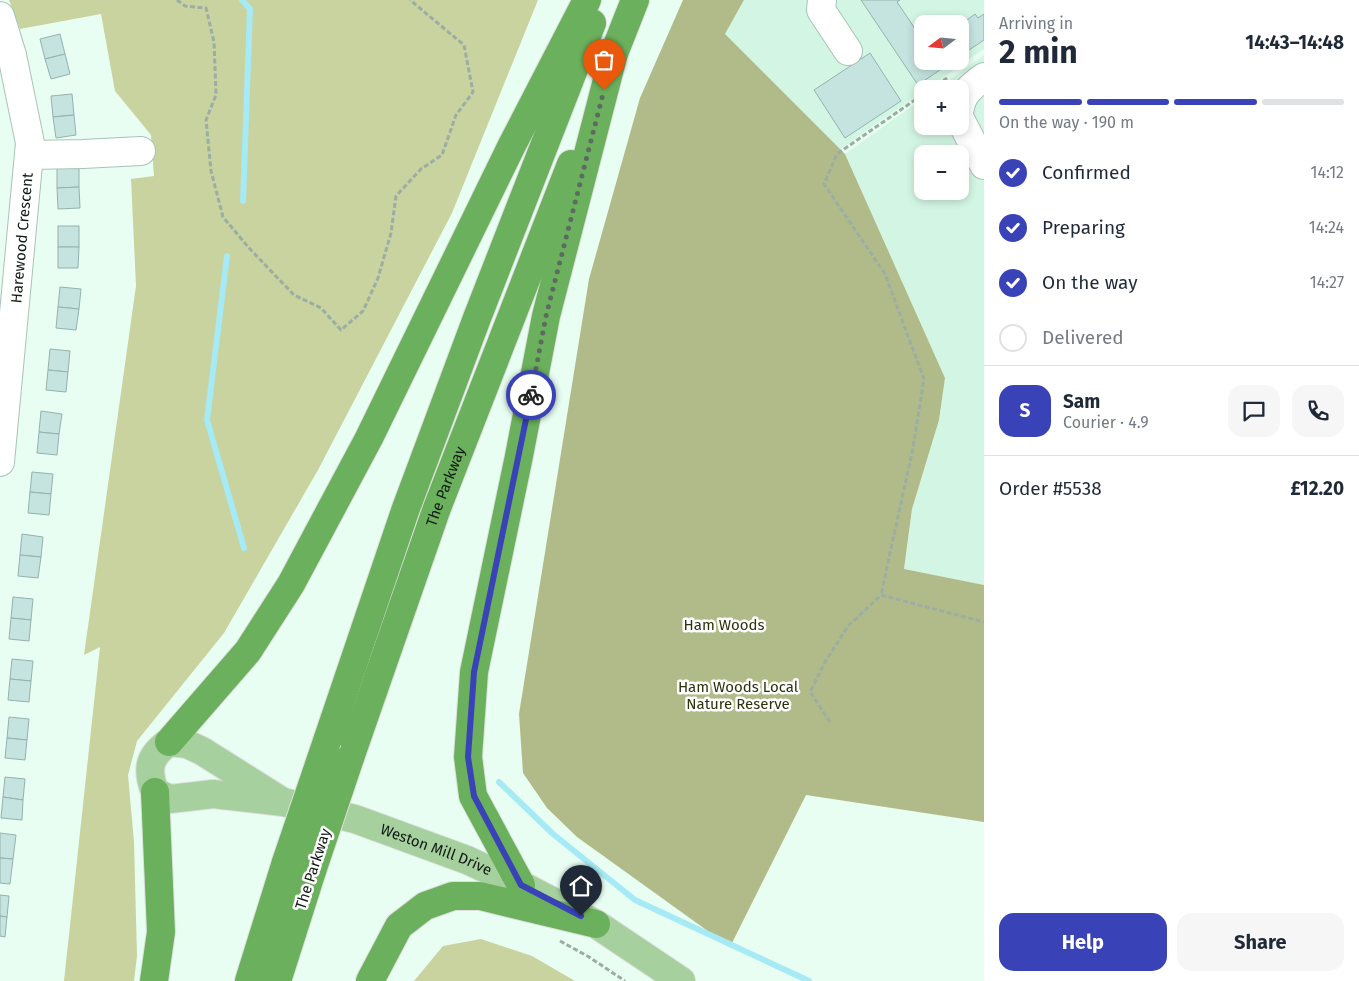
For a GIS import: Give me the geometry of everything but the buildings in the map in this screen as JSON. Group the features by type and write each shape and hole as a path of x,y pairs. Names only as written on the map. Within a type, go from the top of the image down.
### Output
{"highway":[{"path":"170,742 248,651 291,584 369,438 512,145 587,0"},
{"name":"The Parkway","path":"249,981 286,862 405,511 477,318 601,0"},
{"name":"The Parkway","path":"277,981 350,758 437,508 635,0"},
{"path":"521,885 474,796 468,757 474,672 520,456 546,316 614,53"},
{"path":"154,981 161,932 155,792"},
{"path":"370,981 399,926 425,906 453,896 480,896 596,924"}],"main road":[{"path":"170,742 187,744 202,751 283,802 213,794 170,799 155,792 149,778 151,760 159,748 170,742"},
{"name":"Weston Mill Drive","path":"283,802 355,819 467,860 521,885 596,924 681,981"}],"street":[{"path":"822,0 821,10 848,51"},
{"name":"Harewood Crescent","path":"0,16 12,55 30,142 0,462"},
{"path":"969,90 984,77"},
{"path":"968,135 984,165"},
{"path":"29,155 141,151"}],"path":[{"path":"177,0 185,6 206,8 214,42 216,96 206,120 211,171 223,217 294,296 320,308 341,330 363,311 378,278 391,233 396,196 421,169 442,154 456,115 473,92 464,45 410,0"},
{"path":"830,722 810,692 825,662 848,626 881,595 912,448 924,379 885,274 824,184 837,154 914,101"},
{"path":"881,595 984,622"},
{"path":"555,938 589,957 625,981"}],"shaded area":[{"path":"744,0 984,0 984,49 969,60 969,15 914,15 914,70 954,70 940,80 914,80 914,98 816,166 725,34"},
{"path":"984,55 984,585 904,570 912,509 939,420 945,378 845,154 914,105 914,135 969,135 969,80 949,80 963,70 969,70 969,66"}],"green space":[{"path":"9,0 538,0 452,213 318,470 224,633 137,741 128,775 134,842 137,956 134,981 64,981 100,647 84,655 136,286 131,179 154,176 151,135 115,91 101,14 20,29"},
{"name":"Ham Woods","path":"683,0 744,0 725,34 845,154 945,378 939,420 912,509 904,569 984,585 984,822 806,795 730,947 577,837 547,808 523,773 519,714 589,279 640,98"},
{"path":"481,939 532,956 575,981 414,981 443,946"}],"waterway":[{"path":"242,0 250,9 243,201"},
{"path":"227,256 207,420 244,548"},
{"path":"499,782 553,834 635,900 809,981"}],"way so far":[{"path":"531,395 546,316 604,90"}],"route":[{"path":"531,395 520,456 474,672 468,757 474,796 521,885 581,916"}],"park label":[{"name":"Ham Woods Local Nature Reserve","path":"738,696"}]}
